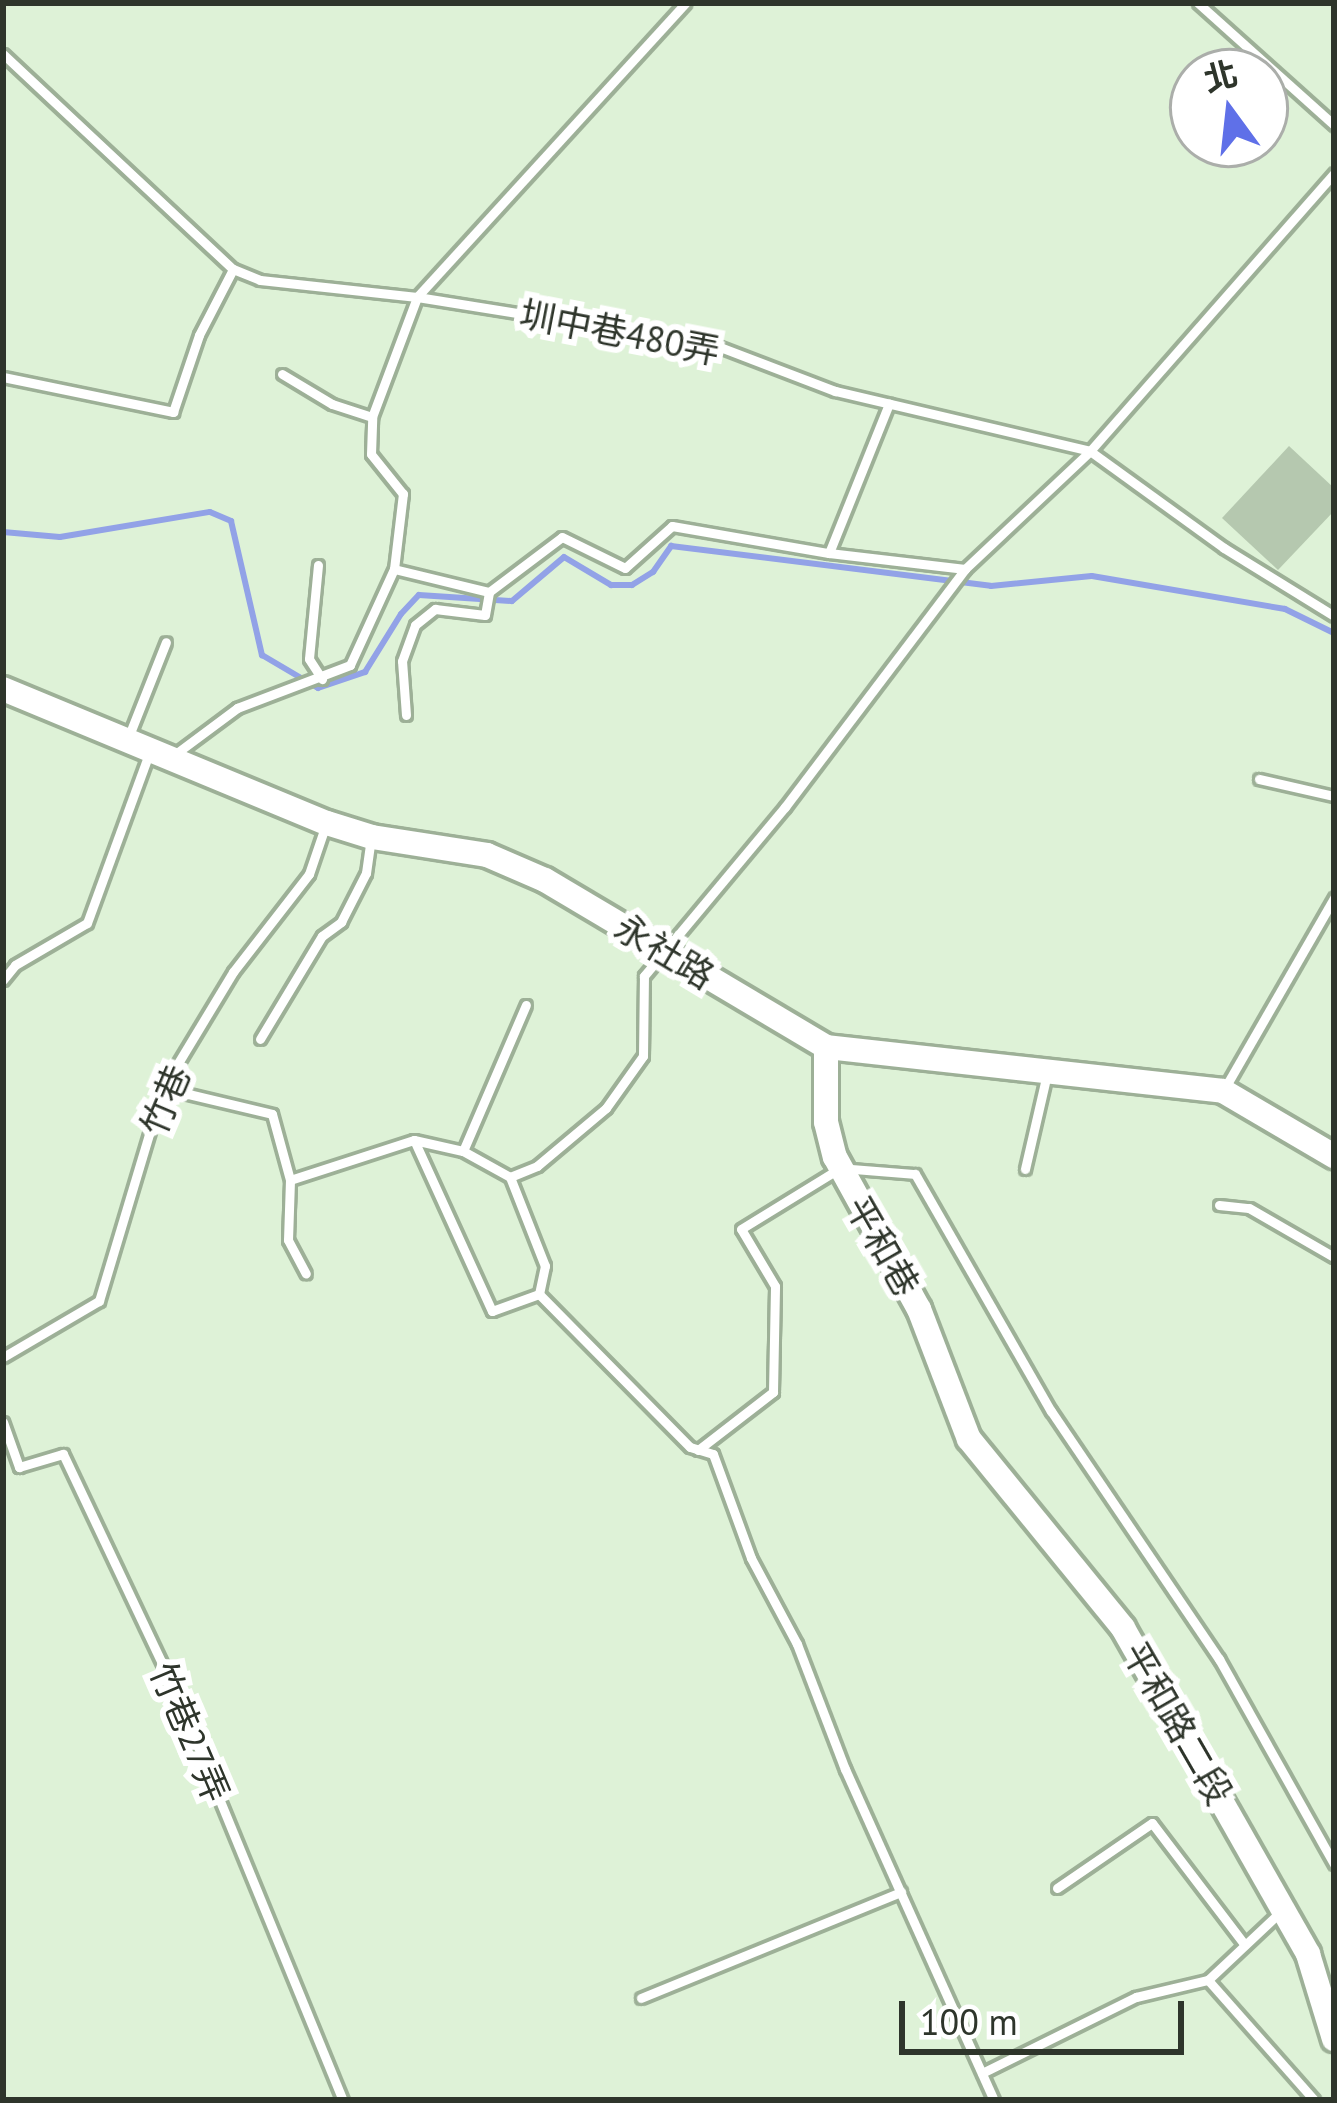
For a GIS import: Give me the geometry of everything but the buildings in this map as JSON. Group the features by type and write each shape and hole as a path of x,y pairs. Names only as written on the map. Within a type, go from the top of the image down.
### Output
{"street":[{"name":"永社路","path":"3,689 327,824 371,837 487,855 545,880 826,1047 1223,1091 1334,1156"},
{"name":"平和巷","path":"826,1047 826,1122 840,1168 919,1309 970,1439"},
{"name":"平和路二段","path":"970,1439 1123,1628 1308,1954 1334,2039"}],"lane":[{"path":"151,747 350,664 394,568 403,494 371,454 372,417 417,297 685,3"},
{"path":"1198,3 1334,125"},
{"name":"圳中巷480弄","path":"3,54 233,269 260,280 417,297 712,344 835,391 1090,451 1224,548 1334,616"},
{"path":"510,1178 537,1166 606,1108 644,1056 644,976 785,807 965,569 1090,451 1334,173"},
{"path":"3,377 173,412 199,335 233,269"},
{"path":"282,374 332,404 372,417"},
{"path":"829,553 889,404"},
{"path":"406,715 402,661 415,625 435,609 485,615 489,592 562,537 625,568 672,526 829,553 965,569"},
{"path":"318,566 309,659 321,679"},
{"path":"394,568 489,592"},
{"path":"3,980 15,965 87,923 151,747 166,642"},
{"path":"1259,779 1334,796"},
{"name":"竹巷","path":"3,1357 99,1301 163,1088 233,972 309,874 327,824"},
{"path":"260,1039 322,936 341,922 366,873 371,837"},
{"path":"1223,1091 1334,898"},
{"path":"464,1151 526,1005"},
{"path":"1025,1169 1048,1069"},
{"path":"163,1088 272,1114 290,1180 288,1240 306,1274"},
{"path":"290,1180 414,1140 464,1151 510,1178 545,1266 538,1294"},
{"path":"414,1140 492,1312 538,1294"},
{"path":"698,1450 773,1392 775,1286 741,1229 840,1168 916,1174 1051,1411 1220,1659 1334,1864"},
{"path":"1219,1204 1249,1208 1334,1257"},
{"path":"538,1294 698,1450 713,1454 751,1558 797,1644 994,2100"},
{"name":"竹巷27弄","path":"3,1422 20,1467 63,1454 175,1691 343,2100"},
{"path":"1057,1888 1152,1823 1245,1945"},
{"path":"641,1998 901,1892"},
{"path":"982,2073 1136,1997 1208,1979 1282,1909"},
{"path":"1208,1979 1313,2100"}],"waterway":[{"path":"3,532 60,537 210,512 231,521 262,655 318,688 365,672 401,614 419,595 512,601 564,557 611,585 632,585 653,572 671,546 991,586 1092,576 1285,609 1334,633"}]}
